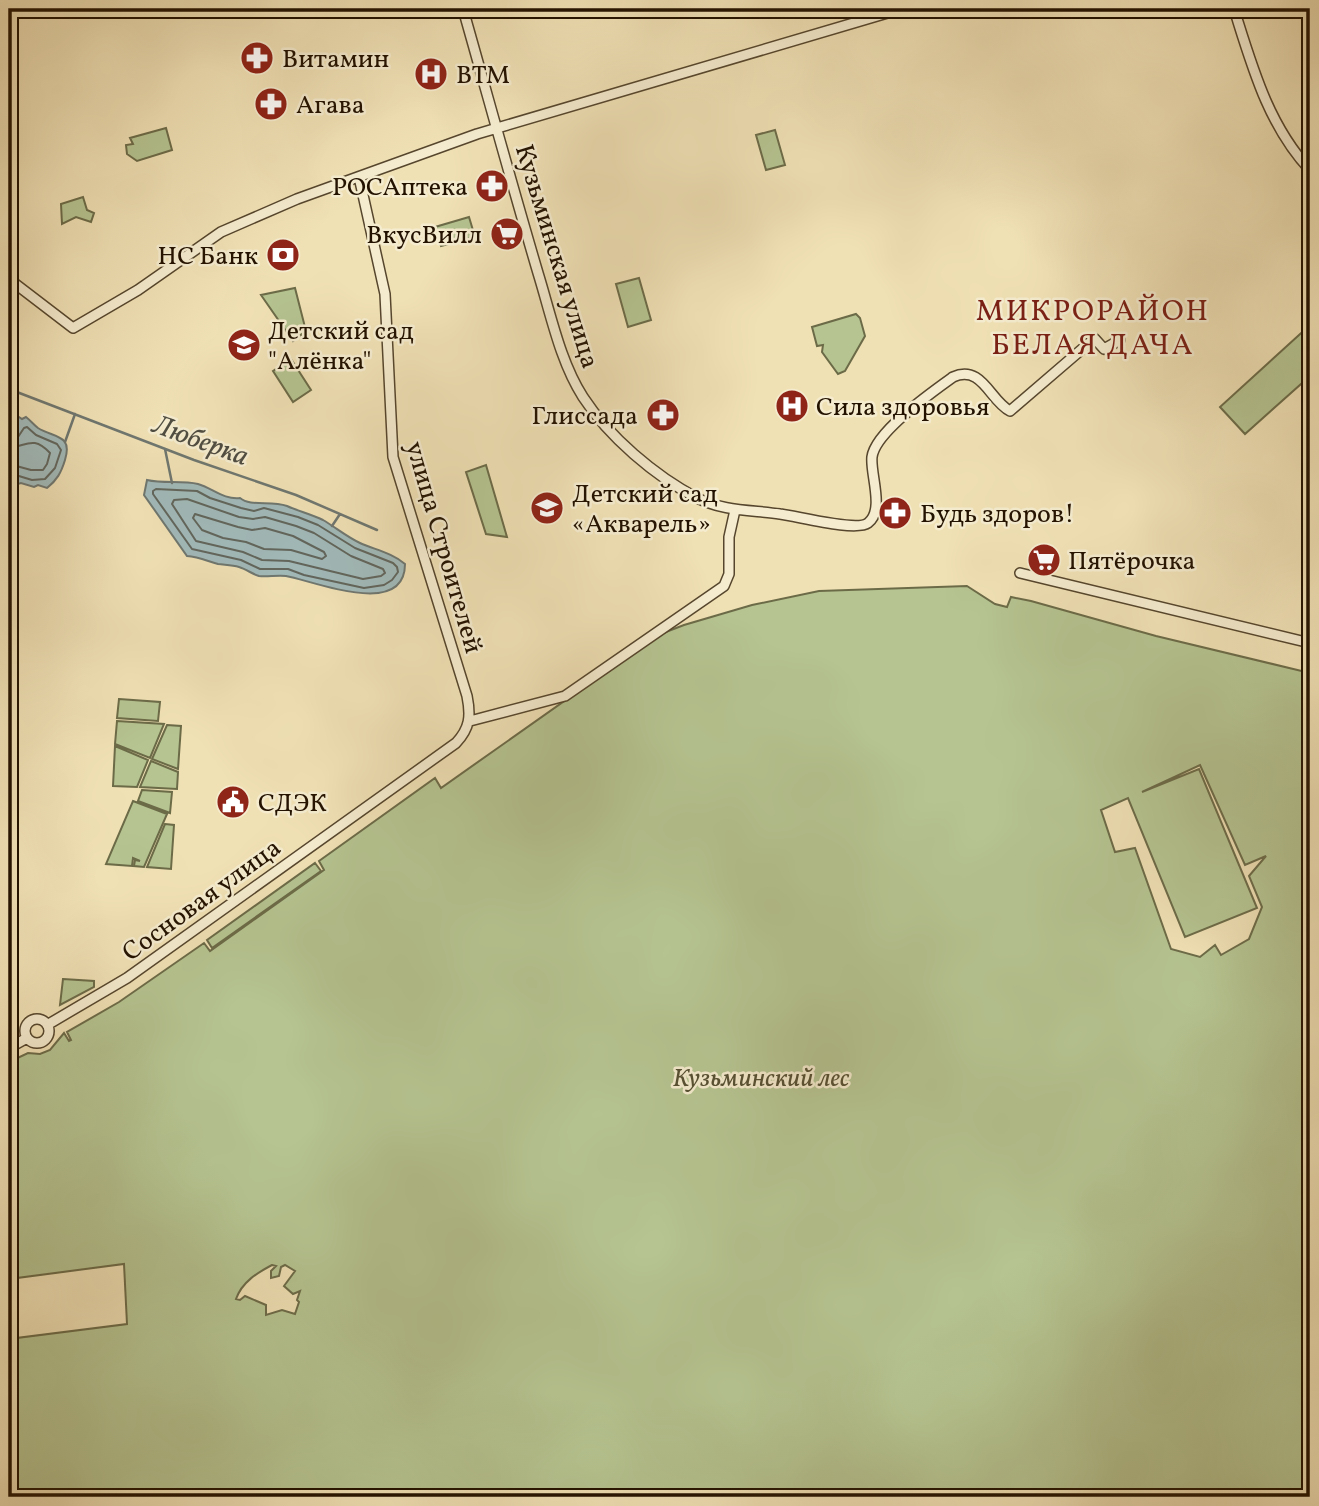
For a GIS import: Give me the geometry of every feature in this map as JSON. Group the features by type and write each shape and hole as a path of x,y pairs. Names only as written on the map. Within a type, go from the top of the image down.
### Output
{"street":[{"name":"Кузьминская улица","path":"463,9 563,356 582,396 603,425 666,479 699,499 735,509 860,526 871,521 876,505 872,463 875,445 886,432 951,378 962,373 978,378 1003,408 1010,411 1095,339 1104,349 1120,340"},
{"path":"9,279 73,328 138,290 221,232 260,213 496,128 901,9"},
{"path":"1234,9 1263,97 1286,139 1310,170"},
{"name":"улица Строителей","path":"359,177 385,294 393,457 467,696 470,721"},
{"path":"470,721 565,696 724,586 729,575 729,537 735,509"},
{"path":"1020,573 1310,643"},
{"name":"Сосновая улица","path":"47,1025 127,978 456,743 465,733 470,721"},
{"name":"Сосновая улица","path":"38,1018 47,1025 49,1031 44,1040 36,1043 27,1038 24,1029 31,1020 38,1018"},
{"name":"Сосновая улица","path":"9,1048 27,1038"}],"green space":[{"path":"166,128 172,150 137,161 127,154 126,145 133,144 130,138"},
{"path":"775,130 785,165 766,170 756,135"},
{"path":"83,197 87,210 94,213 91,222 76,217 62,224 61,204"},
{"path":"469,217 475,237 441,246 435,227"},
{"path":"639,278 651,320 628,327 616,284"},
{"path":"295,288 306,331 293,341 261,295"},
{"path":"856,314 860,318 865,336 845,371 838,374 822,352 823,345 817,346 812,327"},
{"path":"1310,325 1310,376 1245,434 1220,407"},
{"path":"291,359 311,390 293,402 273,371"},
{"path":"486,465 507,537 486,534 466,472"},
{"name":"Кузьминский лес","path":"967,586 995,604 1007,607 1011,597 1031,601 1156,636 1310,673 1310,1497 9,1497 9,1339 127,1324 124,1264 9,1279 9,1062 28,1053 40,1054 50,1050 64,1033 69,1041 71,1040 67,1032 119,1002 204,943 210,951 324,870 319,861 435,778 441,788 658,635 752,605 819,591","holes":["1200,765 1245,865 1266,856 1249,876 1262,907 1249,939 1221,955 1215,945 1200,957 1171,949 1135,848 1115,852 1101,810 1128,798 1185,937 1257,908 1199,769 1142,792","272,1265 276,1266 271,1271 271,1278 279,1276 281,1267 285,1265 295,1271 284,1286 293,1294 300,1291 295,1314 282,1310 266,1315 266,1305 245,1296 240,1300 236,1299 246,1283"]},
{"path":"119,699 160,702 158,721 117,718"},
{"path":"117,721 164,724 150,758 115,744"},
{"path":"167,725 181,726 178,769 152,759"},
{"path":"115,746 148,760 137,787 113,786"},
{"path":"151,761 178,772 177,789 140,787"},
{"path":"142,790 172,792 170,813 138,801"},
{"path":"133,801 167,814 144,867 134,866 135,860 140,861 133,858 132,866 106,864"},
{"path":"165,824 174,825 171,869 147,867"},
{"path":"315,863 321,871 212,948 207,940"},
{"path":"63,979 94,981 94,987 60,1005"}],"water":[{"path":"16,415 22,419 26,417 38,428 60,438 66,445 67,452 62,469 47,488 18,484 10,479 9,433 15,430"},
{"path":"147,480 198,484 229,497 250,502 281,504 314,516 355,541 400,560 405,564 401,581 390,590 356,593 286,576 259,576 239,567 187,556 144,495"}],"waterway":[{"name":"Люберка","path":"9,389 194,460 296,495 377,530"},
{"path":"65,442 75,414"},
{"path":"165,449 172,483"},
{"path":"332,526 340,514"}],"place":[{"name":"Витамин","path":"257,58"},
{"name":"ВТМ","path":"431,74"},
{"name":"Агава","path":"271,104"},
{"name":"РОСАптека","path":"492,186"},
{"name":"ВкусВилл","path":"507,234"},
{"name":"НС Банк","path":"283,255"},
{"name":"Детский сад \"Алёнка\"","path":"244,345"},
{"name":"Сила здоровья","path":"792,406"},
{"name":"Глиссада","path":"663,415"},
{"name":"Детский сад «Акварель»","path":"547,508"},
{"name":"Будь здоров!","path":"895,513"},
{"name":"Пятёрочка","path":"1044,560"},
{"name":"СДЭК","path":"233,802"}],"district":[{"name":"МИКРОРАЙОН БЕЛАЯ ДАЧА","path":"1093,327"}]}
